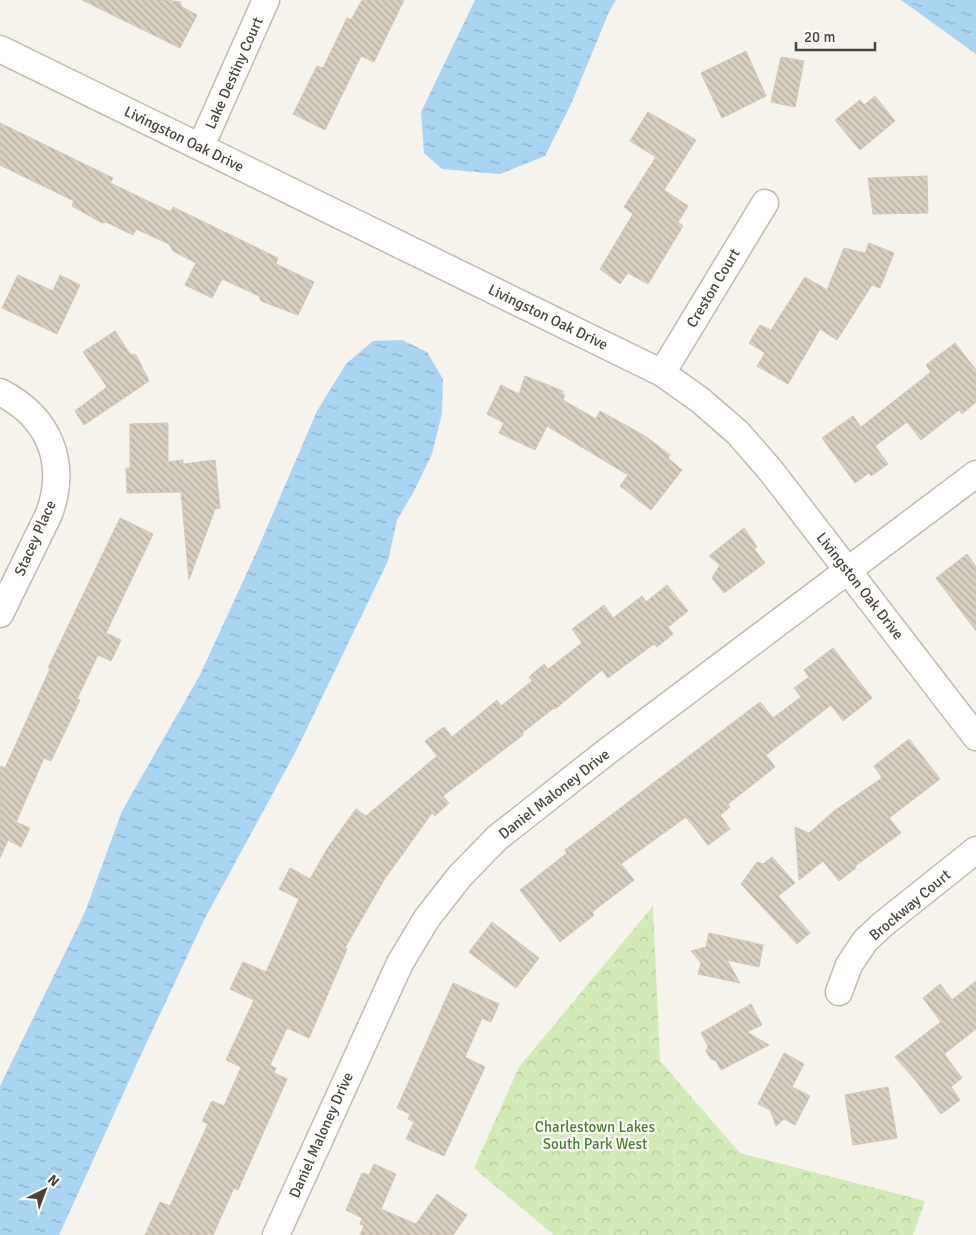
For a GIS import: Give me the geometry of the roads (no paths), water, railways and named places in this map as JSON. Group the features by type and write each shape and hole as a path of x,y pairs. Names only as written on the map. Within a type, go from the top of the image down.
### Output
{"street":[{"name":"Lake Destiny Court","path":"201,146 266,0"},
{"name":"Livingston Oak Drive","path":"0,49 662,373 700,400 738,433 771,471 976,737"},
{"name":"Creston Court","path":"662,373 765,203"},
{"name":"Stacey Place","path":"0,392 17,401 34,416 45,432 54,454 57,477 54,500 49,514 0,614"},
{"name":"Daniel Maloney Drive","path":"276,1235 400,963 427,918 460,876 497,838 597,759 976,474"},
{"name":"Brockway Court","path":"839,992 849,965 866,941 882,925 976,850"}],"water":[{"path":"475,0 616,0 609,12 571,104 545,156 500,174 442,169 424,153 421,112"},
{"path":"901,0 976,0 976,54"},
{"path":"402,340 427,352 443,379 442,413 432,454 397,520 388,561 296,751 205,918 59,1235 0,1235 0,1086 85,912 122,811 200,675 256,553 317,411 346,364 373,341"}],"park label":[{"name":"Charlestown Lakes South Park West","path":"595,1136"}]}
